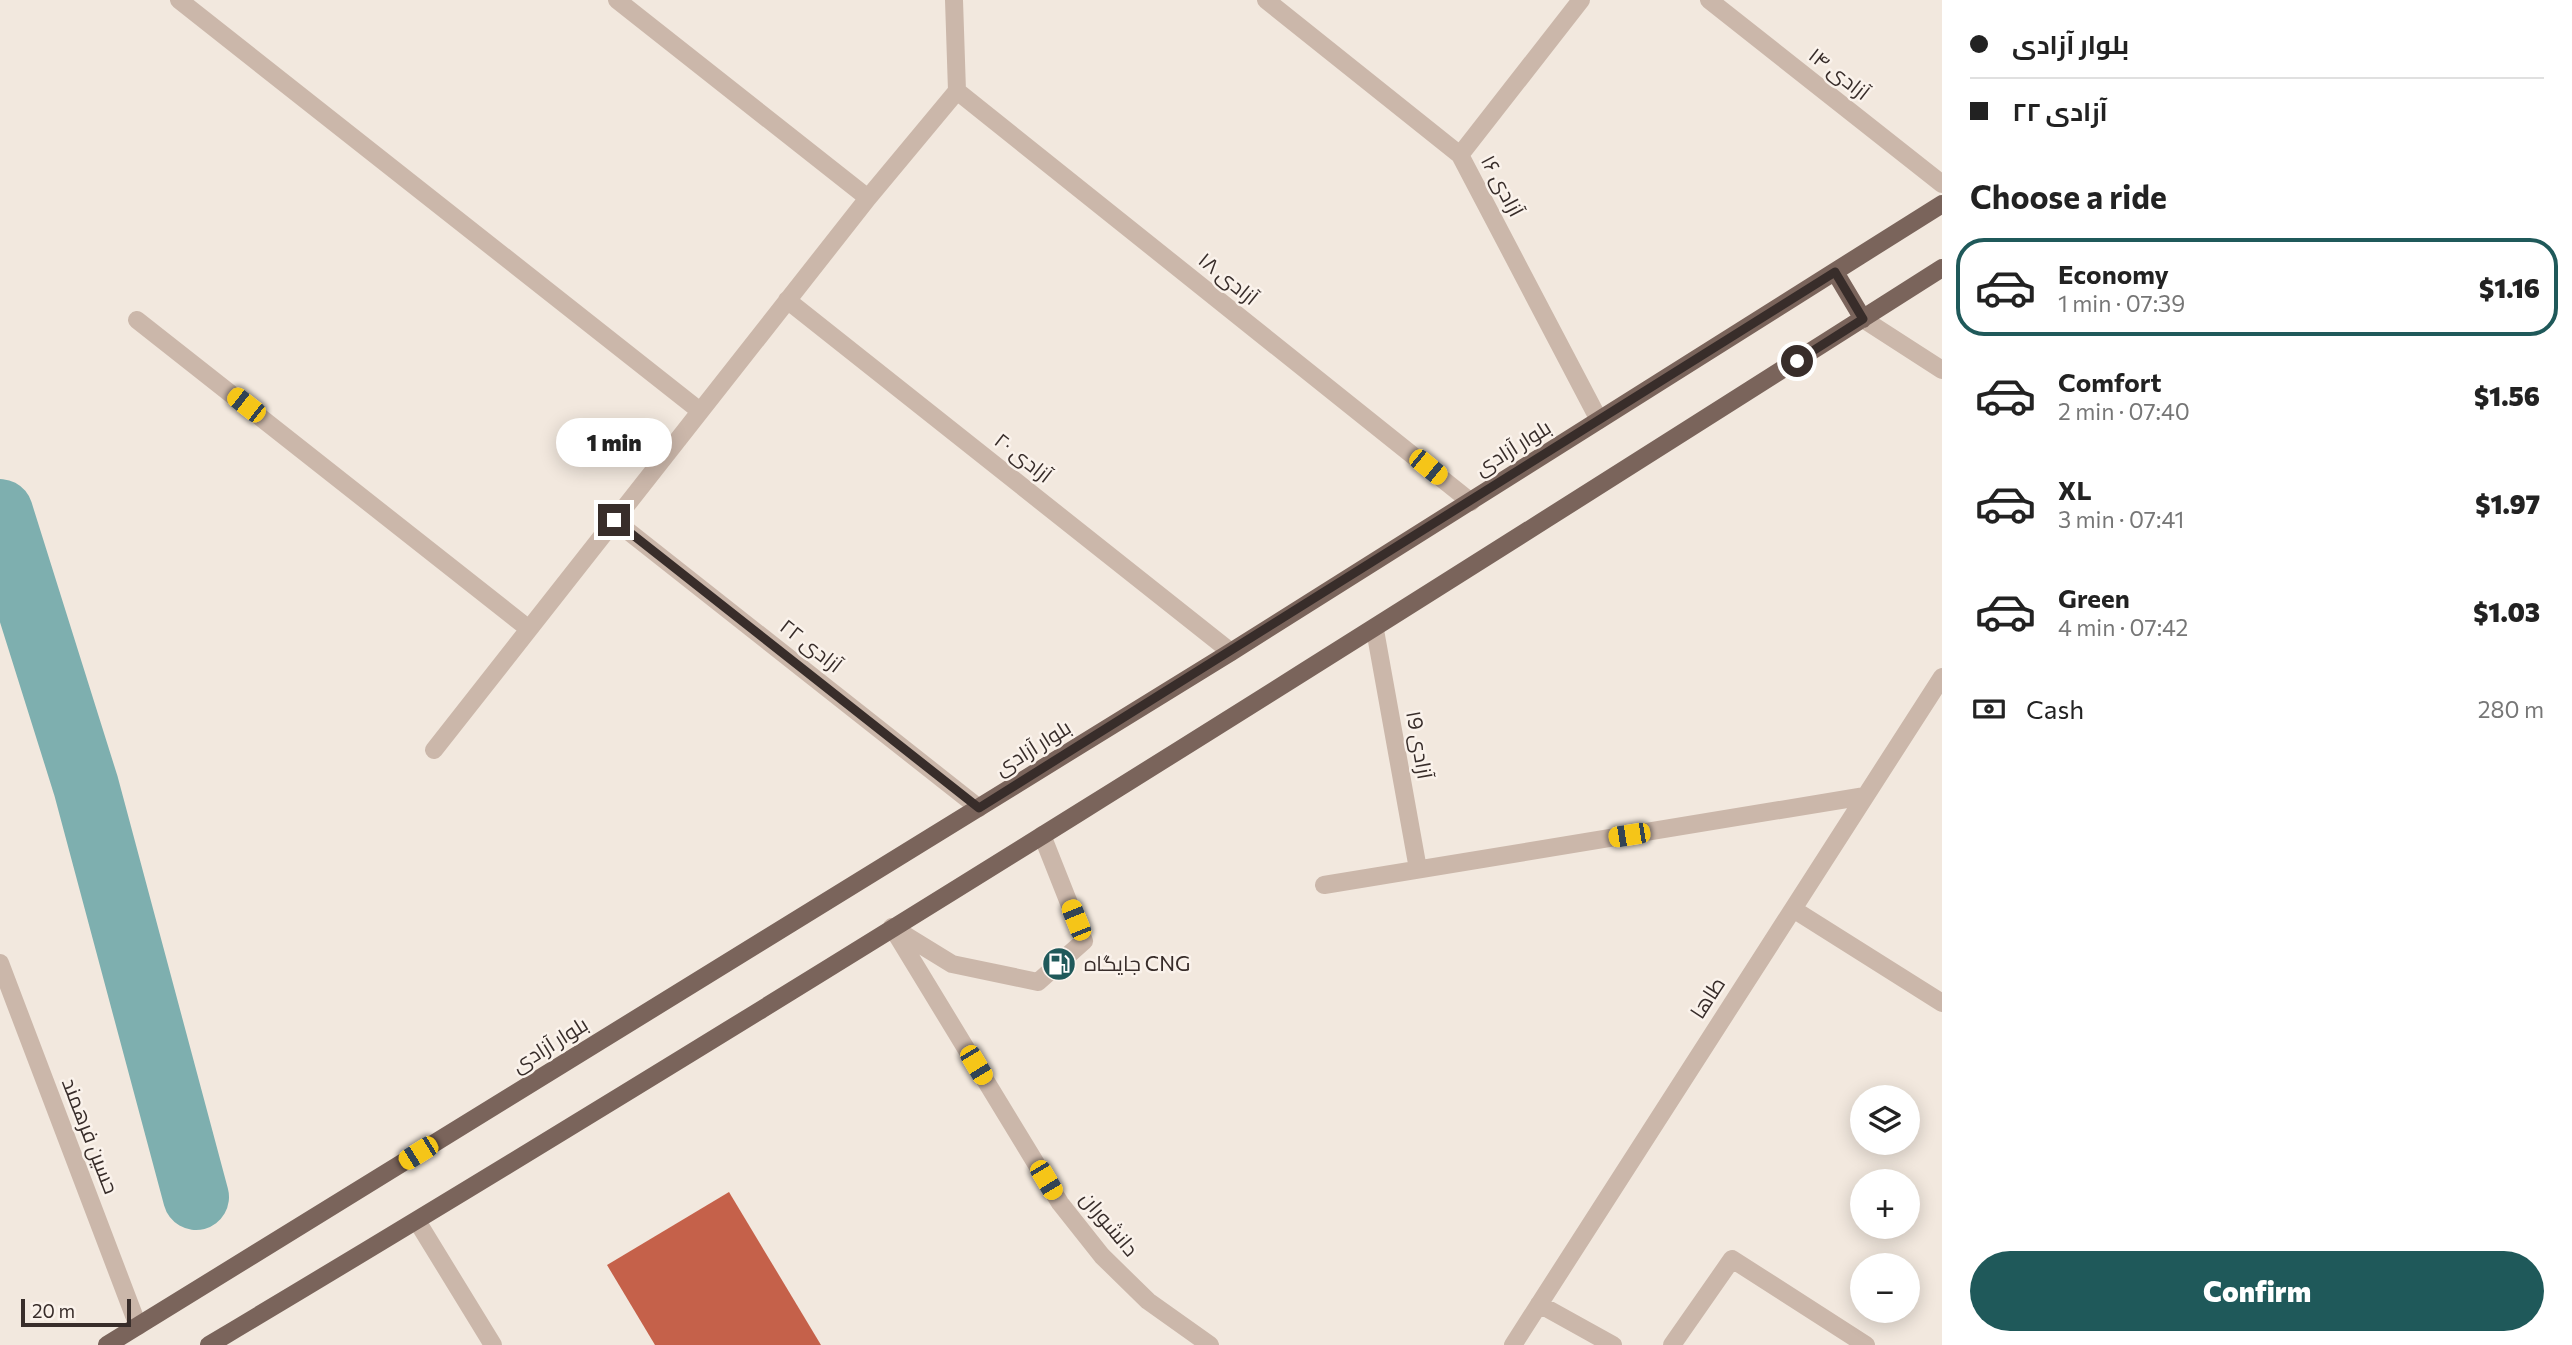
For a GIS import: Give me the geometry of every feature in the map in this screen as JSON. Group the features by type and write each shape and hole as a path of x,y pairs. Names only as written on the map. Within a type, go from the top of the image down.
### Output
{"main road":[{"name":"بلوار آزادی","path":"107,1345 1231,652 1942,204"},
{"path":"209,1345 417,1221 1374,629 1942,268"},
{"path":"1835,272 1863,319"}],"street":[{"path":"179,0 700,411"},
{"path":"617,0 868,198"},
{"path":"434,750 787,300 957,91 954,0"},
{"name":"آزادی ۱۶","path":"1266,0 1460,155 1599,420"},
{"path":"1460,155 1581,0"},
{"name":"آزادی ۱۴","path":"1709,0 1942,184"},
{"name":"آزادی ۱۸","path":"957,91 1471,502"},
{"name":"آزادی ۲۰","path":"787,300 1231,652"},
{"path":"1863,319 1942,370"},
{"path":"137,320 529,629"},
{"name":"آزادی ۲۲","path":"614,520 979,808"},
{"name":"آزادی ۱9","path":"1374,629 1418,869"},
{"name":"طاها","path":"1513,1345 1941,682"},
{"path":"1324,885 1865,796"},
{"path":"892,927 952,964 1038,982 1084,941 1042,835"},
{"path":"1793,909 1942,1003"},
{"name":"دانشوران","path":"892,927 1060,1203 1102,1256 1148,1301 1210,1345"},
{"name":"حسین فرهمند","path":"0,963 138,1326"},
{"path":"417,1221 494,1345"},
{"path":"1672,1345 1732,1259 1866,1345"},
{"path":"1539,1304 1613,1345"}],"building":[{"path":"729,1192 821,1345 655,1345 607,1265"}],"waterway":[{"path":"0,512 86,786 196,1197"}],"place":[{"name":"جایگاه CNG","path":"1059,964"}],"route":[{"path":"614,520 979,808 1835,272 1863,319 1797,361"}]}
